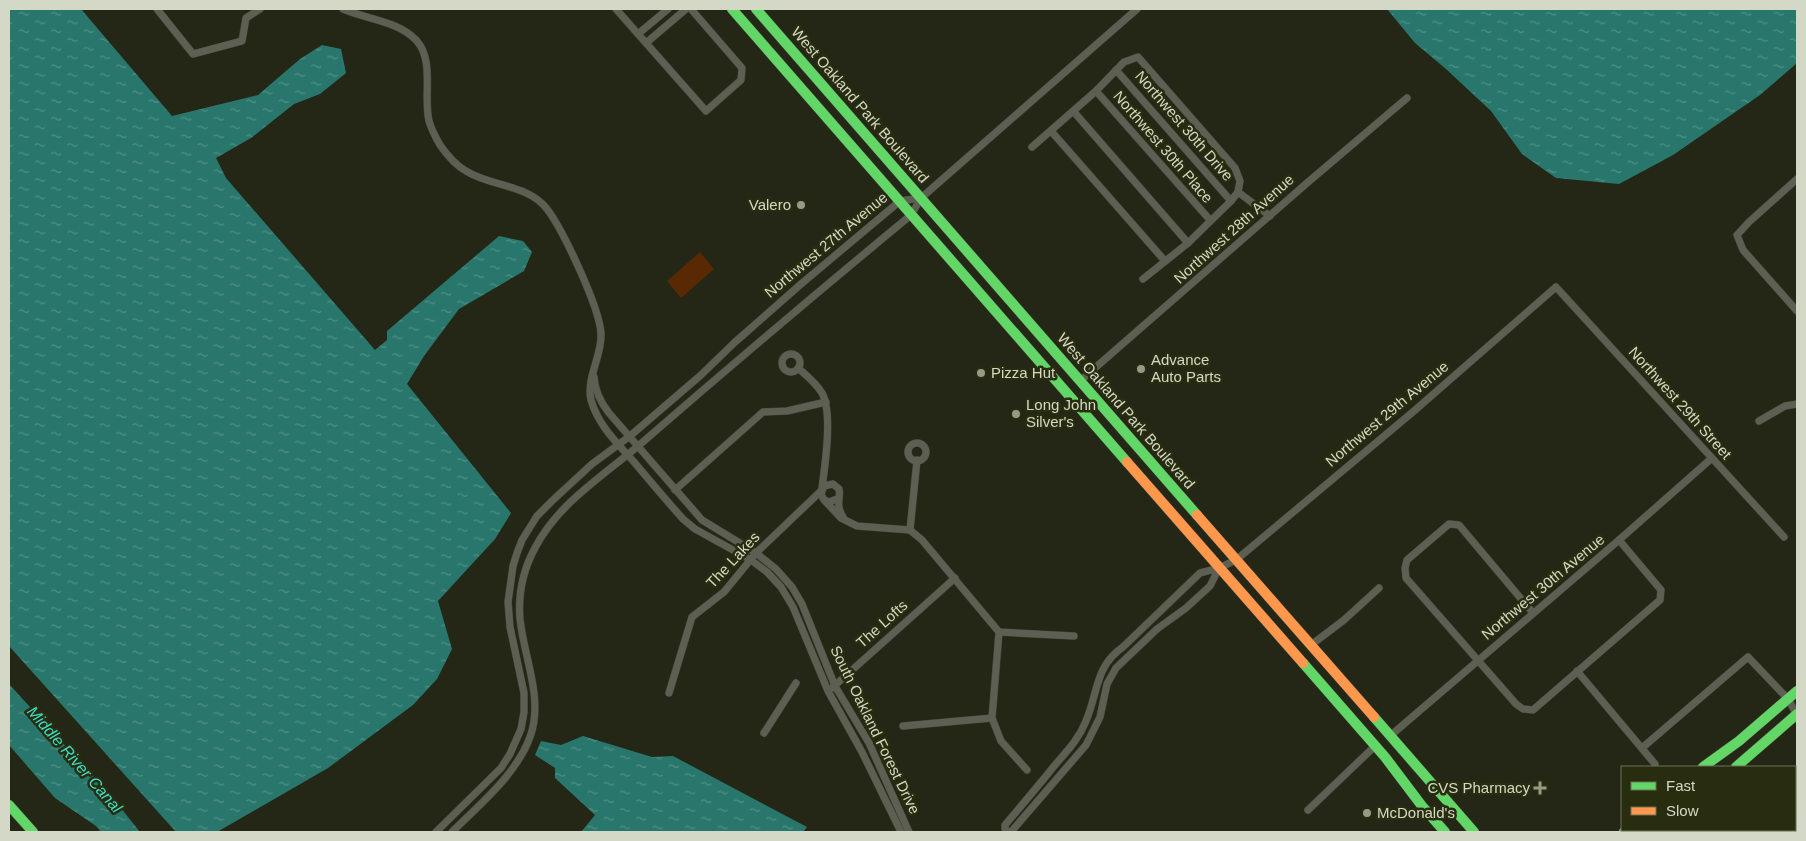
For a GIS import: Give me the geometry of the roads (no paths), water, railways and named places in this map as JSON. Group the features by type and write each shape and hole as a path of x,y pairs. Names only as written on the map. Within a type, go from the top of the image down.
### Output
{"main road":[{"path":"732,9 1375,746 1445,832"},
{"name":"West Oakland Park Boulevard","path":"756,9 1474,832"},
{"path":"1055,379 1073,384 1080,381"},
{"path":"1070,396 1101,405"},
{"path":"1704,766 1739,741 1797,691"},
{"path":"1737,766 1797,714"},
{"path":"1363,733 1375,733 1381,737 1390,736"},
{"path":"1375,746 1388,748 1407,756"},
{"path":"9,805 33,832"}],"street":[{"path":"157,9 193,54 242,41 246,18 260,9"},
{"name":"South Oakland Forest Drive","path":"343,9 400,30 416,40 426,61 429,121 437,140 454,162 474,175 536,198 547,209 572,255 598,317 601,333 600,346 590,387 591,399 600,420 617,444 683,519 695,529 751,560 774,579 788,597 828,691 853,735 901,832"},
{"path":"616,9 706,111 741,80 742,68 691,9"},
{"path":"638,34 668,9"},
{"path":"646,44 686,9"},
{"path":"452,832 512,770 526,747 533,727 534,692 523,639 520,592 533,550 561,512 763,338 911,215 921,198 1137,9"},
{"path":"1032,147 1074,112 1124,62 1138,57 1235,168 1240,180 1238,192 1231,201 1188,243 1143,279"},
{"name":"Northwest 30th Drive","path":"1116,70 1231,201"},
{"name":"Northwest 30th Place","path":"1096,91 1210,220"},
{"name":"Northwest 28th Avenue","path":"1080,381 1408,98"},
{"path":"1074,112 1188,243"},
{"path":"1052,131 1164,261"},
{"path":"1797,179 1737,235 1743,250 1797,311"},
{"path":"1238,192 1270,216"},
{"name":"Northwest 27th Avenue","path":"436,832 501,768 510,754 521,729 524,712 524,693 512,636 508,602 513,566 522,540 544,508 592,464 630,436 701,375 808,277 900,201 921,198"},
{"name":"Northwest 29th Street","path":"1556,288 1784,537"},
{"name":"Northwest 29th Avenue","path":"1105,664 1115,652 1123,647 1200,573 1219,568 1236,560 1556,288"},
{"path":"798,368 818,386 826,402 828,422 821,490 825,501 841,518 864,527 910,530 922,540 999,632 992,718 1001,741 1027,770"},
{"name":"South Oakland Forest Drive","path":"594,373 595,385 602,404 675,490 707,524 756,553 776,569 799,597 835,686 869,743 909,832"},
{"path":"675,490 763,412 787,411 826,402"},
{"path":"1759,421 1785,406 1797,404"},
{"name":"Northwest 30th Avenue","path":"1390,736 1712,458"},
{"path":"910,530 917,460"},
{"path":"824,472 830,483 839,489 838,499 841,512 847,521"},
{"path":"821,490 830,483"},
{"name":"The Lakes","path":"669,693 692,617 724,592 756,553 821,490"},
{"path":"825,501 832,502 838,499"},
{"name":"The Lakes","path":"806,506 825,501"},
{"path":"1533,613 1459,525 1449,524 1407,560 1404,568 1406,578 1516,704 1523,709 1533,710 1660,600 1661,590 1619,540"},
{"path":"1114,670 1105,664 1090,710 1079,736 1005,824 1005,829 1010,832 1086,745 1100,717 1107,684 1114,670 1157,629 1186,608 1210,586 1219,568"},
{"name":"The Lofts","path":"828,691 955,578"},
{"path":"1311,645 1344,620 1379,588"},
{"path":"999,632 1074,636"},
{"path":"1642,748 1748,657 1788,699 1797,714"},
{"path":"1577,671 1655,764"},
{"path":"764,733 796,682"},
{"path":"1096,690 1106,692"},
{"path":"903,726 992,718"},
{"path":"1308,810 1375,746"},
{"path":"875,780 884,776"}],"water":[{"path":"9,9 81,9 172,116 258,95 300,59 322,45 341,49 346,73 320,94 294,104 251,138 216,158 226,178 375,350 387,340 387,331 499,236 523,241 532,252 524,271 459,309 424,356 407,384 511,513 495,539 438,601 452,649 437,679 413,705 328,768 217,832 176,832 9,646"},
{"path":"1387,9 1797,9 1797,63 1760,95 1673,155 1619,184 1556,178 1522,154 1491,111 1415,43"},
{"name":"Middle River Canal","path":"9,684 112,797 140,832 101,832 96,826 55,798 9,745"},
{"path":"583,736 652,757 673,756 807,827 803,832 581,832 595,815 555,778 555,768 535,755 541,741 561,745"}],"place":[{"name":"Valero","path":"801,205"},
{"name":"Advance Auto Parts","path":"1141,369"},
{"name":"Pizza Hut","path":"981,373"},
{"name":"Long John Silver's","path":"1016,414"},
{"name":"CVS Pharmacy","path":"1540,788"},
{"name":"McDonald's","path":"1367,813"}]}
